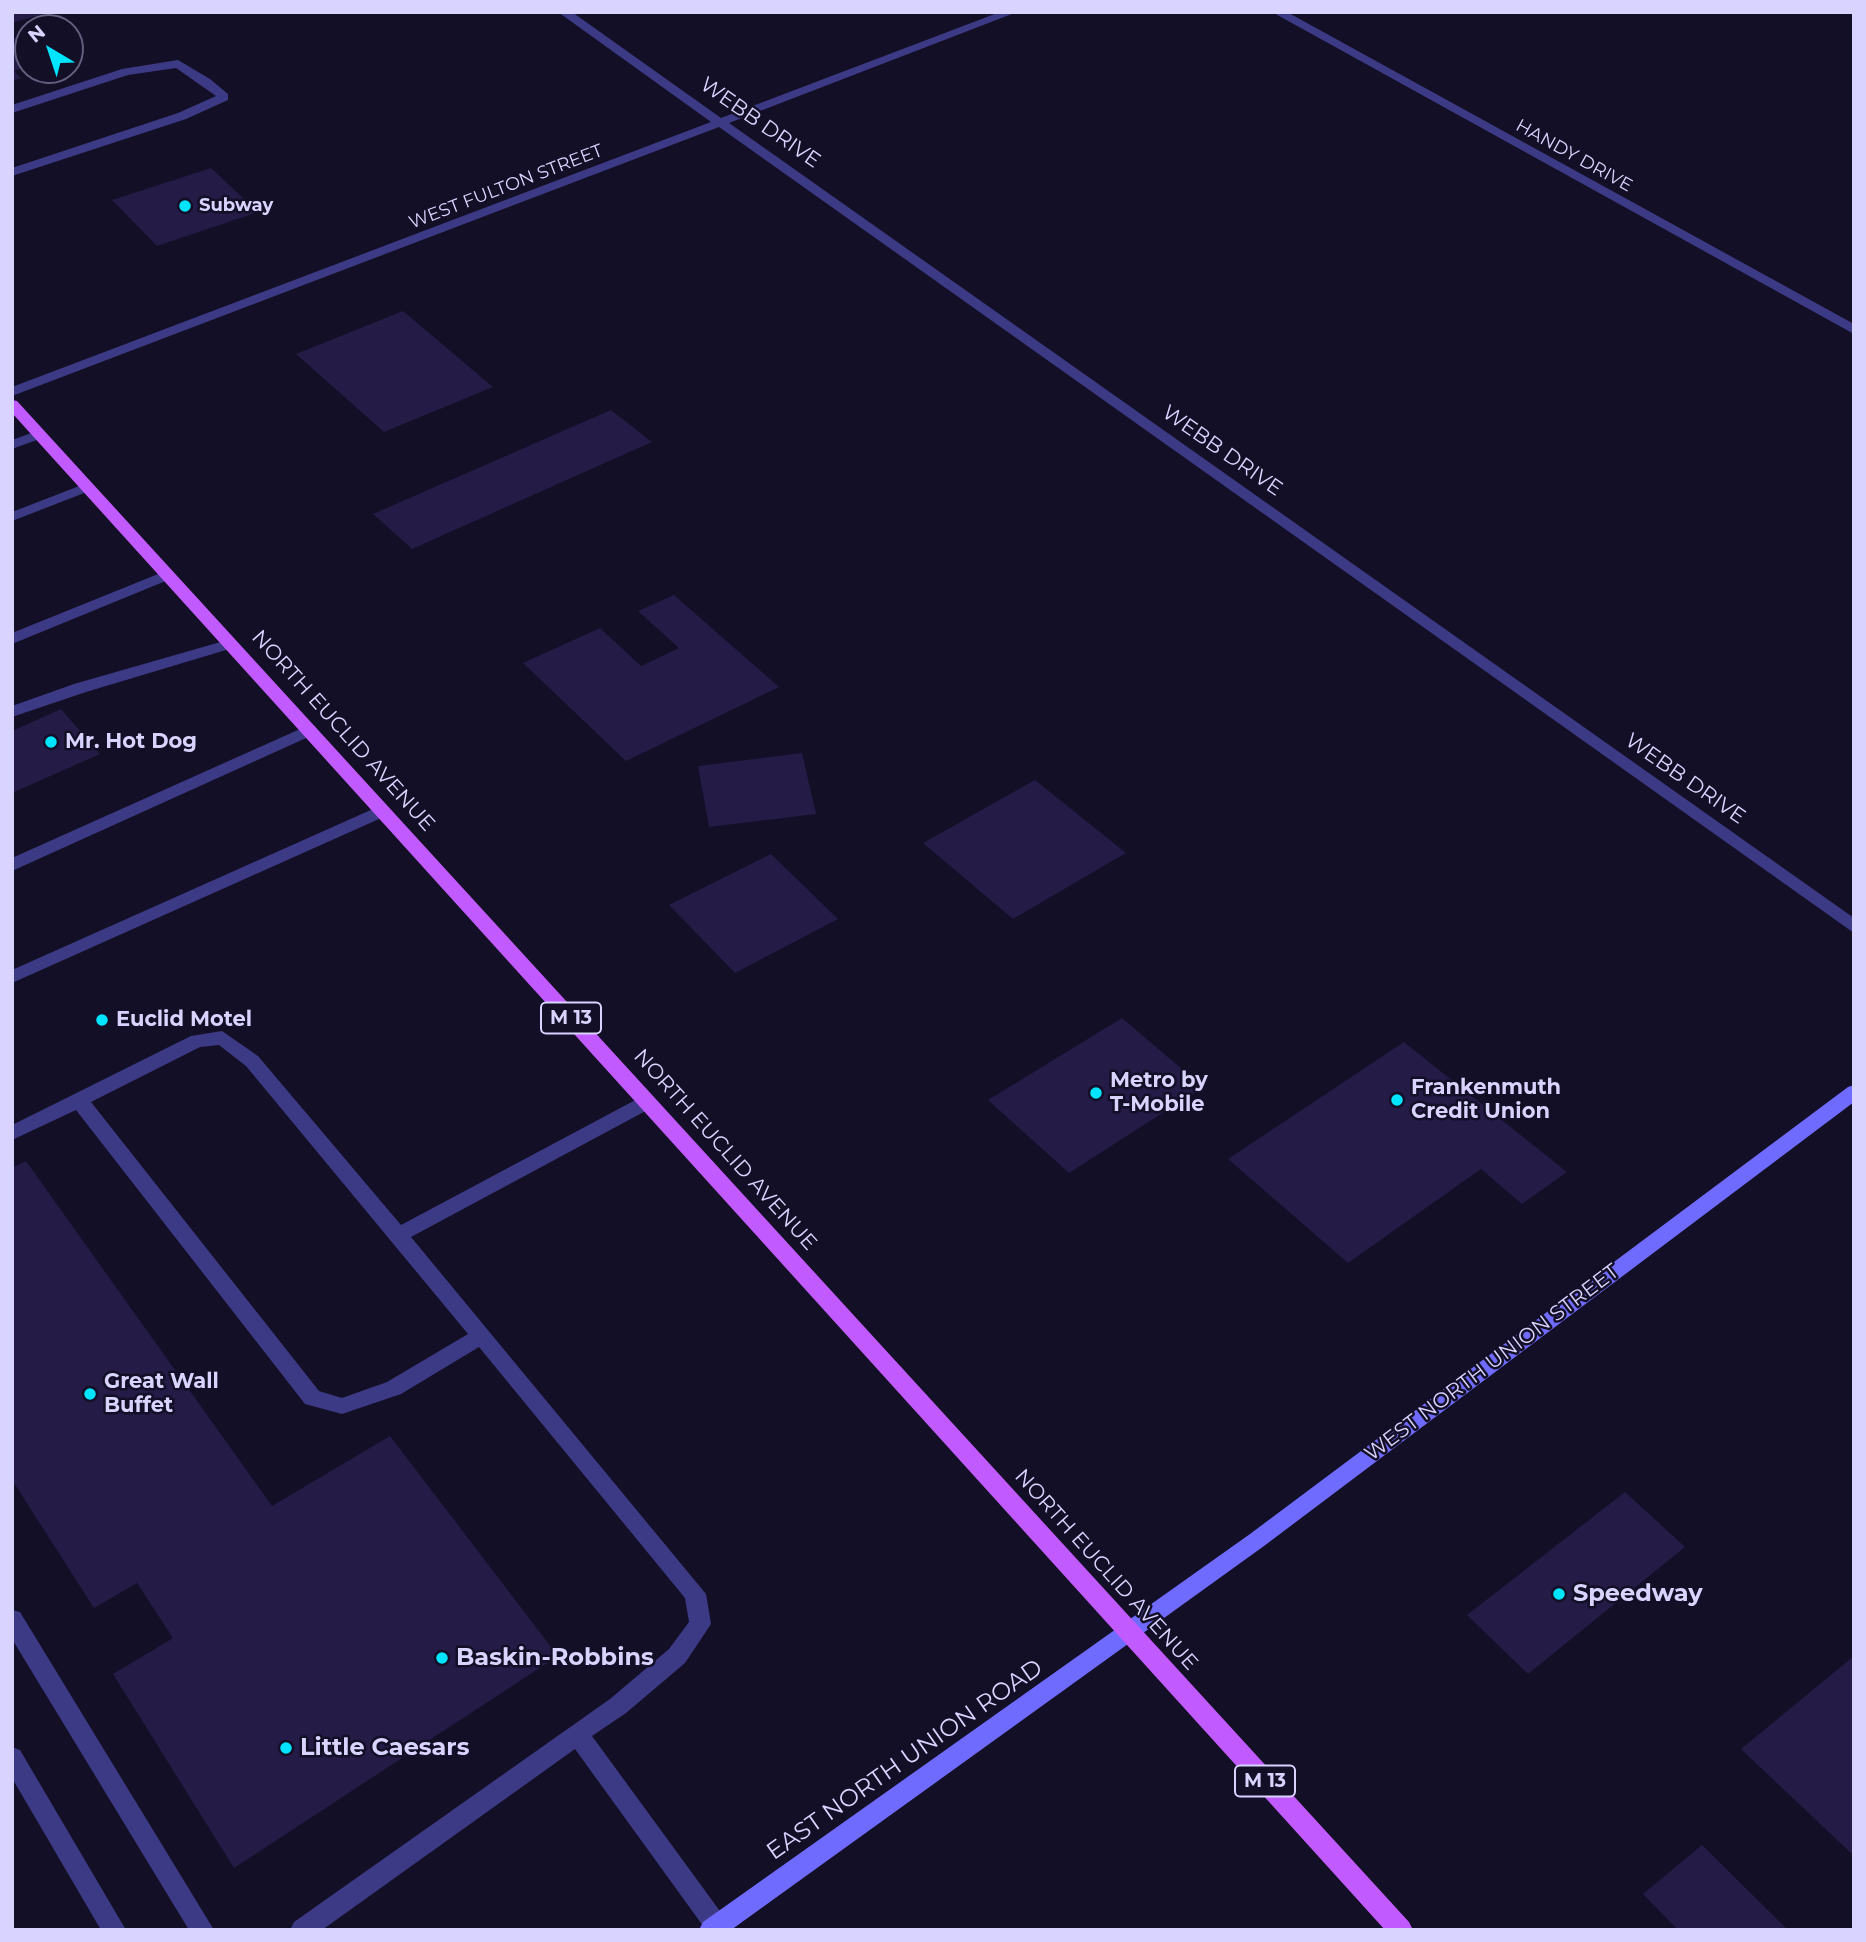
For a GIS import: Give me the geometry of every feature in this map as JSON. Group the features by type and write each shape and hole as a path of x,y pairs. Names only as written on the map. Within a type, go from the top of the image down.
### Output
{"main road":[{"name":"NORTH EUCLID AVENUE","path":"12,404 1401,1930"}],"street":[{"name":"WEBB DRIVE","path":"564,12 1854,927"},
{"name":"WEST FULTON STREET","path":"12,392 1011,12"},
{"name":"HANDY DRIVE","path":"1278,12 1854,330"},
{"path":"12,109 126,72 178,64 224,97 182,116 12,172"},
{"path":"12,445 40,434"},
{"path":"12,517 87,487"},
{"path":"12,639 168,575"},
{"path":"12,712 80,688 230,644"},
{"path":"12,865 309,730"},
{"path":"12,977 382,811"},
{"path":"12,1133 197,1041 222,1038 252,1061 695,1594 700,1624 677,1656 618,1706 302,1930"},
{"name":"WEST NORTH UNION STREET","path":"1129,1632 1257,1540 1853,1093"},
{"path":"79,1100 312,1398 342,1406 394,1388 482,1336"},
{"path":"398,1235 647,1102"},
{"path":"12,1619 202,1930"},
{"name":"EAST NORTH UNION ROAD","path":"714,1928 1129,1632"},
{"path":"577,1734 714,1928"},
{"path":"12,1757 114,1930"}],"building":[{"path":"12,12 46,12 14,14 12,23"},
{"path":"14,38 12,81 12,39"},
{"name":"Subway","path":"211,168 258,212 157,246 112,200"},
{"path":"403,311 493,387 384,432 296,354"},
{"path":"611,410 652,442 412,549 373,514"},
{"path":"674,595 779,687 626,761 523,663 600,628 641,666 679,648 638,611"},
{"name":"Mr. Hot Dog","path":"61,709 100,754 12,793 12,731"},
{"path":"802,753 816,814 709,827 698,766"},
{"path":"1035,780 1126,853 1013,919 923,843"},
{"path":"771,854 838,919 735,973 669,905"},
{"name":"Metro by T-Mobile","path":"1122,1018 1203,1087 1069,1173 988,1100"},
{"name":"Frankenmuth Credit Union","path":"1404,1042 1567,1172 1522,1204 1481,1169 1348,1263 1228,1159"},
{"path":"26,1161 272,1506 390,1436 558,1656 234,1868 113,1674 173,1638 137,1583 94,1608 12,1480 12,1168"},
{"path":"1625,1492 1685,1547 1528,1674 1467,1615"},
{"path":"1854,1656 1854,1856 1741,1749"},
{"path":"1702,1845 1788,1930 1678,1930 1643,1894"}],"place":[{"name":"Subway","path":"185,206"},
{"name":"Mr. Hot Dog","path":"51,742"},
{"name":"Euclid Motel","path":"102,1020"},
{"name":"Metro by T-Mobile","path":"1096,1093"},
{"name":"Frankenmuth Credit Union","path":"1397,1100"},
{"name":"Great Wall Buffet","path":"90,1394"},
{"name":"Speedway","path":"1559,1594"},
{"name":"Baskin-Robbins","path":"442,1658"},
{"name":"Little Caesars","path":"286,1748"}]}
